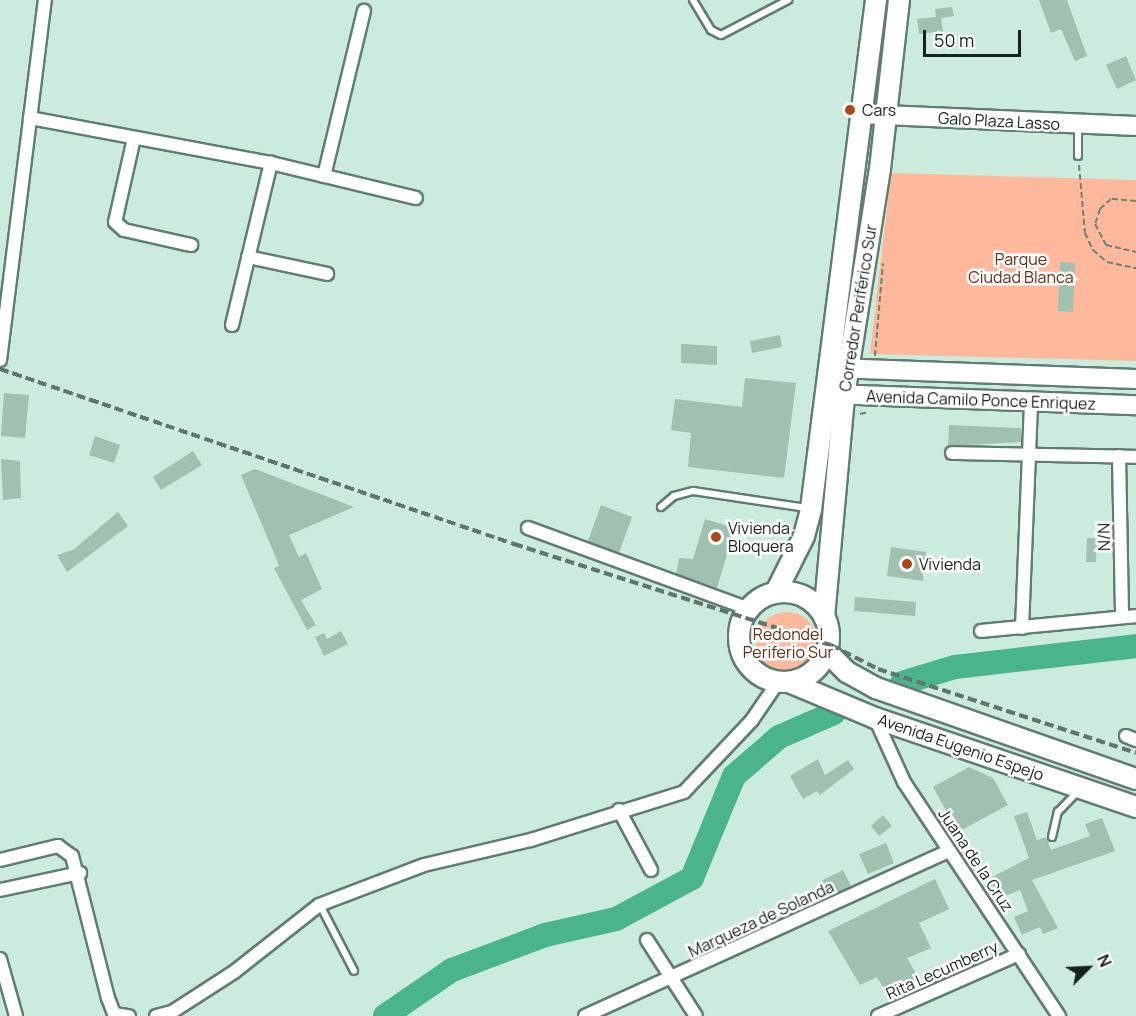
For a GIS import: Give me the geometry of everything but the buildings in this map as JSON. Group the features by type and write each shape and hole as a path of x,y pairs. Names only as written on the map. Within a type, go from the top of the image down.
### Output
{"main road":[{"name":"Corredor Periférico Sur","path":"824,617 835,395 828,368 876,0"},
{"name":"Corredor Periférico Sur","path":"776,592 804,536 835,395 849,369 899,0"},
{"name":"Galo Plaza Lasso","path":"861,114 1136,126"},
{"name":"Avenida Camilo Ponce Enriquez","path":"828,368 1136,379"},
{"path":"968,399 969,373"},
{"name":"Avenida Camilo Ponce Enriquez","path":"835,395 1136,405"},
{"path":"776,592 804,596 824,617 830,628 828,653 809,674 784,682 759,675 741,650 739,630 749,609 776,592"},
{"name":"Avenida Eugenio Espejo","path":"828,653 847,672 876,688 1136,779"},
{"name":"Avenida Eugenio Espejo","path":"784,682 875,718 1136,807"}],"street":[{"path":"0,360 45,0"},
{"path":"324,176 364,11"},
{"path":"30,118 272,163 416,198"},
{"path":"134,138 115,222 124,230 191,245"},
{"path":"232,325 272,163"},
{"path":"248,257 327,274"},
{"path":"1022,628 1031,401"},
{"path":"952,453 1136,457"},
{"name":"N/N","path":"1119,456 1122,617"},
{"path":"528,528 749,609"},
{"path":"981,631 1136,616"},
{"path":"156,1016 172,1012 234,972 319,904 424,865 531,840 619,810 684,792 752,720 784,682"},
{"name":"Juana de la Cruz","path":"875,718 904,782 1059,1016"},
{"path":"619,810 651,870"},
{"path":"0,860 58,846 72,856 80,873 113,1015 129,1016"},
{"name":"Marqueza de Solanda","path":"585,1016 950,850"},
{"path":"0,890 80,873"},
{"path":"647,940 696,1016"},
{"name":"Rita Lecumberry","path":"878,1016 1019,954"},
{"path":"0,959 16,1016"}],"lane":[{"path":"693,0 711,30 721,35 788,0"},
{"path":"1078,124 1078,156"},
{"path":"661,507 674,496 693,491 811,509"},
{"path":"1052,837 1058,812 1081,788"},
{"path":"319,904 354,972"}],"path":[{"path":"1078,156 1084,233 1107,262 1136,268"},
{"path":"1136,201 1111,199 1100,209 1095,224 1106,245 1136,252"}],"green space":[{"name":"Parque Ciudad Blanca","path":"891,173 1136,180 1136,361 870,354"},
{"name":"Redondel Periferio Sur","path":"781,612 793,612 809,621 816,631 818,643 816,655 809,665 793,674 781,674 770,669 761,660 756,649 756,637 761,626 770,617"}],"waterway":[{"path":"902,683 955,667 1136,646"},
{"path":"385,1016 452,970 545,935 616,919 692,878 734,776 779,737 834,713"}],"railway":[{"path":"0,369 514,544 831,645 878,669 1136,753"}],"place":[{"name":"Cars","path":"850,110"},
{"name":"Vivienda Bloquera","path":"716,537"},
{"name":"Vivienda","path":"907,564"}]}
